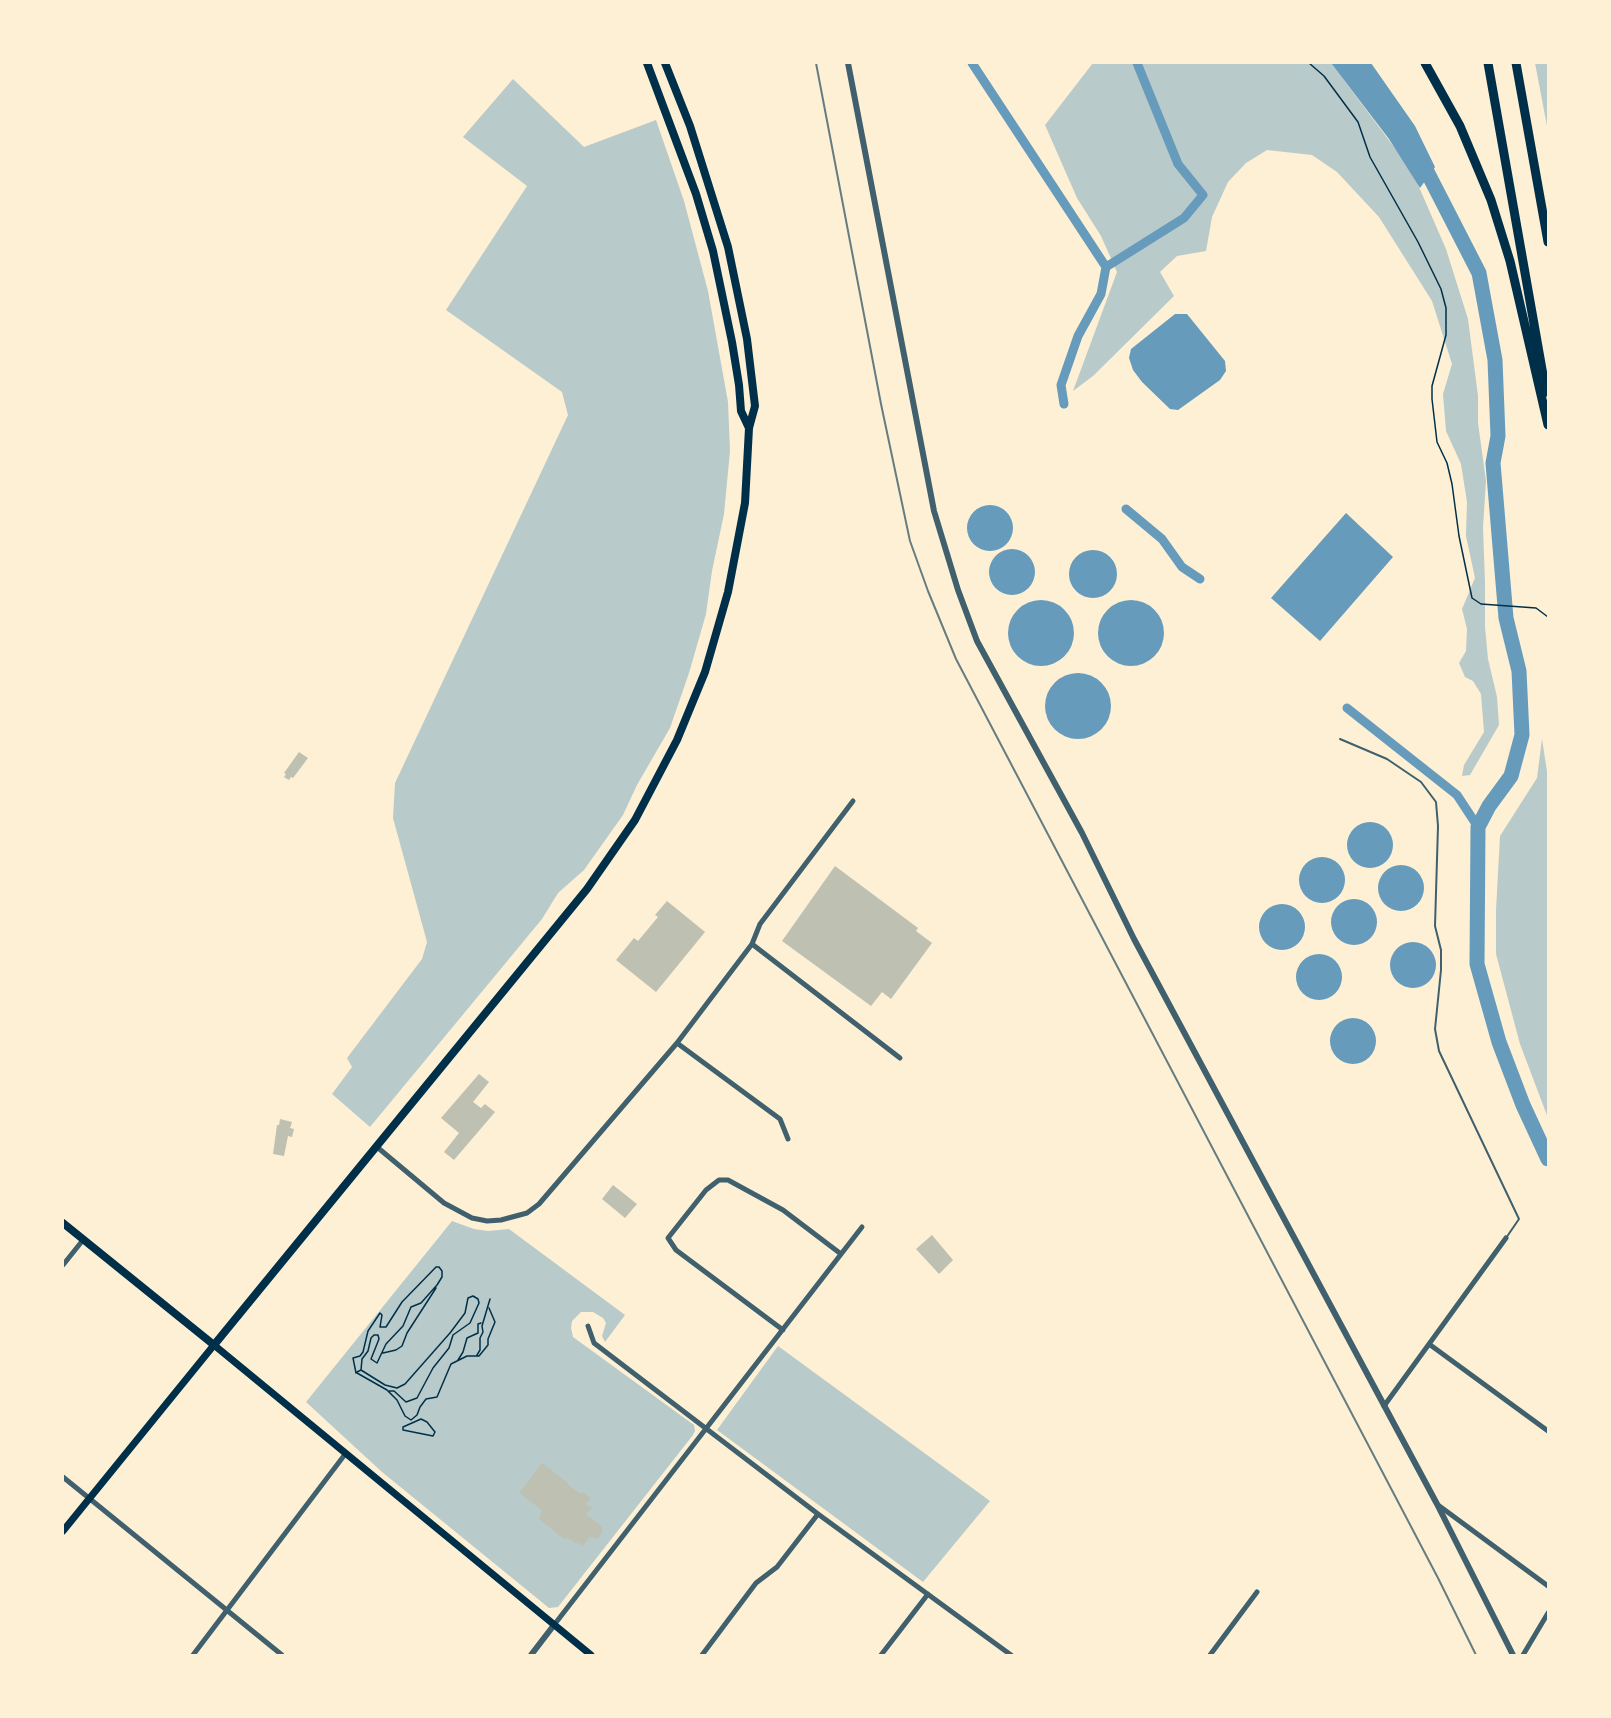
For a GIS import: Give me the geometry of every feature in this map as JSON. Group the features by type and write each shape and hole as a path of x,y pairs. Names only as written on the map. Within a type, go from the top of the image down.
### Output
{"highway":[{"path":"1425,63 1460,126 1491,200 1510,261 1548,425"},
{"path":"1488,63 1548,404"},
{"path":"1516,63 1548,242"},
{"path":"1535,167 1548,216"}],"main road":[{"path":"647,63 696,194 710,240 732,342 741,411 749,428"},
{"path":"63,1530 587,889 635,820 677,740 705,672 728,592 745,503 749,428 755,406 747,339 728,247 694,137 665,63"},
{"path":"63,1223 591,1655"}],"street":[{"path":"848,63 934,511 958,590 977,641 1082,833 1134,939 1437,1504 1514,1655"},
{"path":"376,1148 457,1212 487,1221 515,1218 527,1213 550,1194 677,1043 752,944 760,924 853,801"},
{"path":"752,944 900,1058"},
{"path":"677,1043 780,1119 788,1139"},
{"path":"783,1330 676,1250 668,1238 706,1190 719,1180 728,1180 783,1210 842,1254"},
{"path":"531,1655 862,1227"},
{"path":"1384,1406 1506,1238"},
{"path":"63,1265 83,1240"},
{"path":"588,1326 594,1343 818,1514 1011,1655"},
{"path":"1429,1344 1548,1431"},
{"path":"193,1655 345,1453"},
{"path":"63,1477 282,1655"},
{"path":"1437,1504 1548,1586"},
{"path":"702,1655 756,1583 777,1567 818,1514"},
{"path":"1210,1655 1257,1592"},
{"path":"881,1655 928,1594"},
{"path":"1523,1655 1548,1612"}],"lane":[{"path":"1340,739 1387,759 1421,783 1436,802 1438,826 1435,926 1441,950 1441,970 1435,1029 1439,1051 1519,1219 1506,1238"}],"path":[{"path":"1309,63 1324,76 1358,122 1370,157 1418,242 1441,289 1446,308 1446,335 1432,386 1432,399 1436,435 1452,484 1472,598 1481,604 1528,606 1536,608 1548,617"},
{"path":"382,1353 402,1346 407,1333 434,1294 442,1277 439,1267 436,1267 402,1302 386,1327 380,1327 382,1315 380,1313 368,1331 363,1352 353,1359 356,1373 388,1391 398,1400 405,1416 411,1420 426,1399 437,1397 451,1365 467,1356 477,1356 483,1353 488,1346 488,1339 495,1322 489,1308"},
{"path":"361,1370 362,1359 374,1335 378,1335 379,1339 371,1359 377,1363 393,1335 404,1326 411,1307 421,1303 438,1284"},
{"path":"361,1370 385,1385 397,1388 405,1384 465,1313 468,1298 472,1296 478,1299 479,1303 470,1323 453,1335 448,1335"},
{"path":"477,1356 490,1299"},
{"path":"458,1361 467,1338 478,1333 478,1324 483,1322"},
{"path":"388,1391 394,1391 406,1402 417,1398 433,1368 449,1348 453,1335"},
{"path":"356,1373 361,1370"},
{"path":"421,1419 427,1422 435,1432 433,1436 406,1431 403,1430 403,1426 421,1419"}],"shaded area":[{"path":"1093,63 1331,63 1412,171 1446,249 1468,319 1478,396 1478,423 1486,481 1483,527 1485,627 1488,659 1497,697 1499,725 1470,775 1462,776 1464,765 1484,732 1481,694 1473,681 1465,677 1459,663 1466,651 1467,629 1462,609 1475,578 1466,536 1467,502 1461,464 1446,431 1443,394 1452,364 1432,301 1379,217 1337,172 1312,155 1267,150 1246,163 1228,182 1212,217 1206,251 1177,256 1160,272 1174,296 1093,376 1073,391 1117,272 1101,236 1077,198 1045,125"},
{"path":"1535,63 1548,63 1548,131"},
{"path":"513,79 584,147 656,120 684,201 708,291 728,402 730,451 724,514 706,614 689,673 670,728 637,785 623,815 584,870 558,893 542,919 370,1127 332,1094 352,1067 347,1058 422,959 427,942 393,818 395,783 568,415 562,392 446,310 527,186 463,137"},
{"path":"1542,739 1548,778 1548,1118 1520,1044 1496,954 1500,836 1537,778"},
{"path":"452,1221 474,1229 488,1231 509,1229 625,1315 605,1342 602,1336 606,1323 603,1318 593,1312 581,1312 572,1321 573,1337 694,1425 693,1435 558,1607 549,1608 382,1472 306,1402"},
{"path":"778,1346 990,1501 923,1582 717,1430"}],"water":[{"path":"1331,63 1371,63 1415,126 1435,167 1420,188 1389,139"},
{"path":"1175,314 1187,314 1225,361 1226,371 1220,380 1178,410 1170,409 1142,382 1133,370 1129,358 1131,349"},
{"path":"990,505 1006,512 1013,528 1006,544 990,551 974,544 967,528 974,512"},
{"path":"1346,513 1393,557 1320,641 1271,598"},
{"path":"1012,549 1028,556 1035,572 1028,588 1012,595 996,588 989,572 996,556"},
{"path":"1093,550 1110,557 1117,574 1110,591 1093,598 1076,591 1069,574 1076,557"},
{"path":"1041,600 1054,603 1064,610 1071,620 1074,633 1071,646 1064,656 1054,663 1041,666 1028,663 1018,656 1011,646 1008,633 1011,620 1018,610 1028,603"},
{"path":"1131,600 1144,603 1154,610 1161,620 1164,633 1161,646 1154,656 1144,663 1131,666 1118,663 1108,656 1101,646 1098,633 1101,620 1108,610 1118,603"},
{"path":"1078,673 1091,676 1101,683 1108,693 1111,706 1108,719 1101,729 1091,736 1078,739 1065,736 1055,729 1048,719 1045,706 1048,693 1055,683 1065,676"},
{"path":"1370,822 1379,823 1386,829 1392,836 1392,854 1386,861 1379,867 1370,868 1361,867 1354,861 1348,854 1347,845 1348,836 1354,829 1361,823"},
{"path":"1322,857 1331,858 1338,864 1344,871 1344,889 1338,896 1331,902 1322,903 1313,902 1306,896 1300,889 1299,880 1300,871 1306,864 1313,858"},
{"path":"1401,865 1410,866 1417,872 1423,879 1423,897 1417,904 1410,910 1401,911 1392,910 1385,904 1379,897 1378,888 1379,879 1385,872 1392,866"},
{"path":"1354,899 1363,900 1370,906 1376,913 1376,931 1370,938 1363,944 1354,945 1345,944 1338,938 1332,931 1331,922 1332,913 1338,906 1345,900"},
{"path":"1282,904 1291,905 1298,911 1304,918 1304,936 1298,943 1291,949 1282,950 1273,949 1266,943 1260,936 1259,927 1260,918 1266,911 1273,905"},
{"path":"1413,942 1422,943 1429,949 1435,956 1435,974 1429,981 1422,987 1413,988 1404,987 1397,981 1391,974 1390,965 1391,956 1397,949 1404,943"},
{"path":"1319,954 1328,955 1335,961 1341,968 1341,986 1335,993 1328,999 1319,1000 1310,999 1303,993 1297,986 1296,977 1297,968 1303,961 1310,955"},
{"path":"1353,1018 1362,1019 1369,1025 1375,1032 1375,1050 1369,1057 1362,1063 1353,1064 1344,1063 1337,1057 1331,1050 1330,1041 1331,1032 1337,1025 1344,1019"}],"building":[{"path":"299,752 308,758 289,780 284,777 286,774 284,773"},
{"path":"835,866 918,928 916,931 932,943 891,999 882,992 871,1006 782,941"},
{"path":"667,901 705,932 656,992 616,960 634,938 638,941 658,917 655,915"},
{"path":"479,1074 489,1082 473,1102 481,1108 485,1104 495,1112 454,1160 444,1152 459,1133 441,1118"},
{"path":"280,1119 292,1122 290,1128 294,1129 292,1137 288,1136 284,1156 273,1154"},
{"path":"613,1185 637,1204 625,1218 602,1199"},
{"path":"932,1235 953,1260 939,1274 916,1249"},
{"path":"542,1463 579,1493 584,1493 591,1498 586,1504 592,1508 586,1514 602,1527 602,1532 597,1539 589,1537 583,1546 568,1538 564,1539 539,1519 542,1510 519,1493"}],"waterway":[{"path":"972,63 1106,267 1101,294 1078,336 1061,385 1064,404"},
{"path":"1106,267 1184,218 1203,195 1178,164 1137,63"},
{"path":"1420,158 1479,273 1495,360 1498,436 1493,463 1506,618 1519,671 1522,735 1511,776 1489,806 1478,827 1477,964 1499,1042 1523,1105 1548,1159"},
{"path":"1126,509 1162,539 1182,567 1200,579"},
{"path":"1347,708 1457,795 1478,827"}],"railway":[{"path":"816,63 881,404 910,541 956,659 1438,1578 1476,1655"}]}
